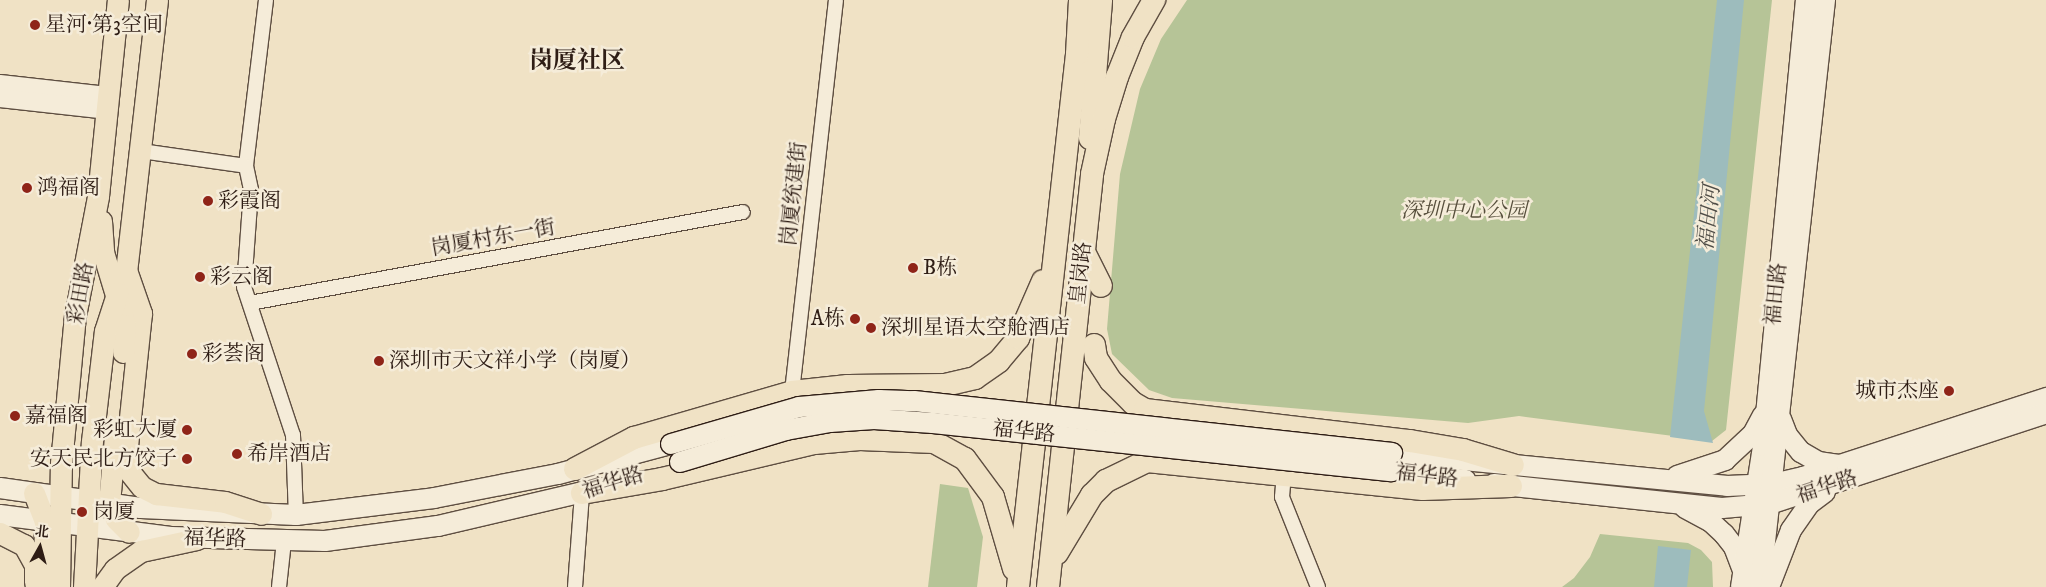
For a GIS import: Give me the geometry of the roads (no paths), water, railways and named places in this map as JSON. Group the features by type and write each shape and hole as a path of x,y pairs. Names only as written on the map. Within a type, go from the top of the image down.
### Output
{"highway":[{"name":"皇岗路","path":"1018,587 1077,54 1080,0"},
{"path":"1092,174 1090,105 1102,0"},
{"name":"皇岗路","path":"1049,578 1092,174 1104,119 1117,77 1133,37 1154,0"},
{"path":"1083,250 1101,286"},
{"path":"575,469 634,438 792,392 848,386 959,383 986,371 999,360 1026,323 1054,254"},
{"path":"1094,344 1103,370 1133,403 1145,410 1410,441 1463,450 1512,475"},
{"path":"921,441 943,430 949,415 945,399 925,385"},
{"path":"1167,462 1156,450 1154,434 1162,419 1176,414"},
{"path":"582,493 662,479 814,443 860,439 921,441 949,448 965,459 978,474 993,497 1004,528 1018,587"},
{"path":"1049,578 1074,520 1106,481 1147,461 1424,489 1512,475"}],"main road":[{"name":"彩田路","path":"60,587 53,522 61,497 75,316 98,196 109,103 118,0"},
{"name":"彩田路","path":"84,587 87,500 105,331 126,270 157,0"},
{"name":"福田路","path":"1774,409 1806,0"},
{"name":"福田路","path":"1760,587 1762,506 1825,0"},
{"path":"106,132 112,166 109,204 112,216 123,216 130,190 136,182"},
{"path":"98,196 103,252 125,326 109,503 116,519 129,532"},
{"name":"彩田路","path":"126,270 141,313 126,456 128,470 134,480 156,494 225,502 261,514"},
{"name":"福华路","path":"1512,475 1765,484 1841,465 2046,398"},
{"name":"福华路","path":"0,488 152,509 296,515 426,499 575,469 671,444 799,407 879,400 1512,475 1673,503 1722,508 1762,506 1836,484 2046,413"},
{"path":"1661,479 1708,468 1730,456 1753,434 1774,409 1787,435 1801,452 1818,462 1841,465"},
{"name":"福华路","path":"0,515 197,539 325,541 429,528 582,493 786,430 830,422 874,419 1392,462"},
{"path":"1769,587 1781,550 1798,520 1817,497 1836,484"},
{"path":"34,493 53,522 44,587"},
{"path":"1673,503 1711,522 1724,534 1734,547 1742,580"},
{"name":"福田路","path":"1742,580 1762,506"},
{"path":"0,533 15,538 31,556 35,587"},
{"path":"102,587 115,568 141,551 197,539"}],"street":[{"path":"266,0 246,166 251,190 244,287 293,435 296,515"},
{"name":"岗厦统建街","path":"792,392 836,0"},
{"path":"0,84 109,103"},
{"path":"0,98 109,103"},
{"path":"141,151 246,166"},
{"name":"岗厦村东一街","path":"250,303 743,212"},
{"path":"1284,474 1282,496 1318,587"},
{"path":"575,587 582,493"},
{"path":"279,587 284,541"}],"water":[{"name":"福田河","path":"1717,0 1744,0 1704,411 1713,443 1670,437"},
{"path":"1658,546 1691,550 1687,587 1654,587"}],"place":[{"name":"星河·第3空间","path":"35,25"},
{"name":"鸿福阁","path":"27,188"},
{"name":"彩霞阁","path":"208,201"},
{"name":"B栋","path":"913,268"},
{"name":"彩云阁","path":"200,277"},
{"name":"A栋","path":"855,319"},
{"name":"深圳星语太空舱酒店","path":"871,328"},
{"name":"彩荟阁","path":"192,354"},
{"name":"深圳市天文祥小学（岗厦）","path":"379,361"},
{"name":"城市杰座","path":"1949,391"},
{"name":"嘉福阁","path":"15,416"},
{"name":"彩虹大厦","path":"187,430"},
{"name":"希岸酒店","path":"237,454"},
{"name":"安天民北方饺子","path":"187,459"},
{"name":"岗厦","path":"82,512"}],"district":[{"name":"岗厦社区","path":"577,62"}],"park label":[{"name":"深圳中心公园","path":"1464,211"}]}
